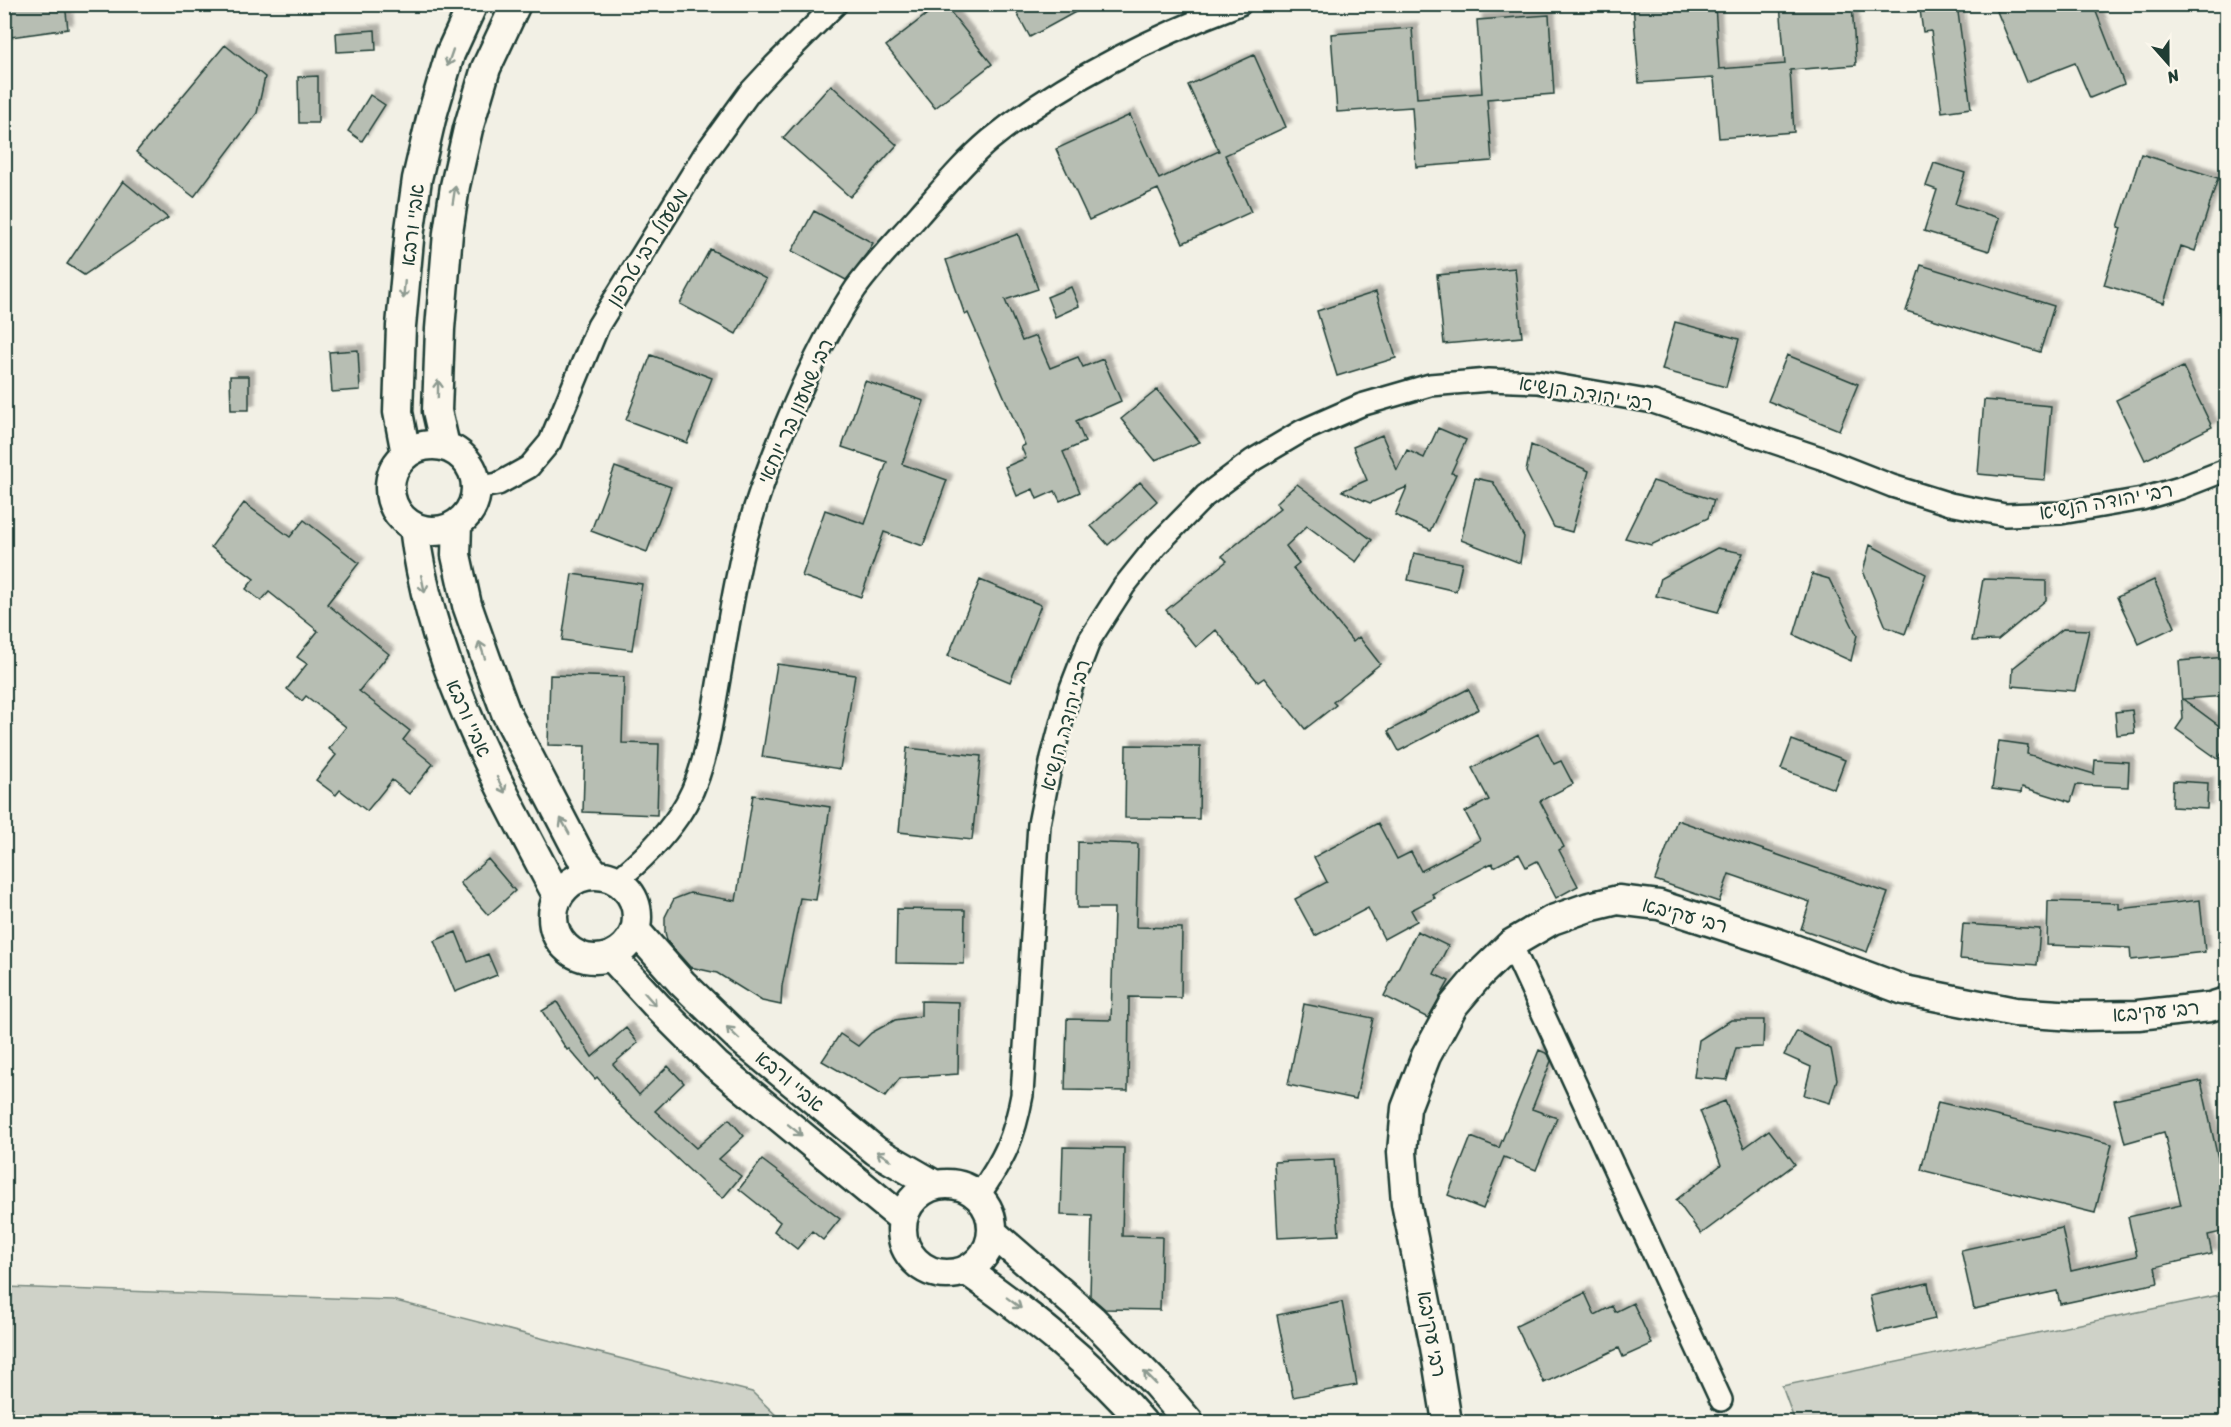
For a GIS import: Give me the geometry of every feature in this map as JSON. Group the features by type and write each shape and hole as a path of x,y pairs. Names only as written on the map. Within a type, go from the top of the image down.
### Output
{"street":[{"name":"אביי ורבא","path":"406,454 398,412 400,350 410,229 431,119 450,54 473,4"},
{"name":"אביי ורבא","path":"446,446 437,411 439,351 448,233 455,186 468,129 486,68 516,4"},
{"name":"משעול רבי טרפון","path":"477,488 498,484 529,467 549,442 597,326 704,156 749,93 836,4"},
{"name":"רבי שמעון בר יוחאי","path":"606,878 637,865 667,831 681,812 703,765 737,576 755,505 809,370 831,328 857,287 947,183 989,141 1045,101 1111,61 1184,26 1240,4"},
{"name":"רבי יהודה הנשיא","path":"979,1195 1003,1159 1017,1126 1022,1095 1039,824 1052,758 1075,678 1090,639 1124,586 1156,546 1205,496 1265,453 1302,431 1361,405 1430,385 1489,380 1538,382 1653,402 1950,504 2005,515 2061,513 2142,499 2180,488 2226,470"},
{"path":"432,444 446,446 458,452 468,462 474,474 477,488 471,508 457,524 443,530 428,531 414,527 402,519 394,507 390,492 394,471 406,454 418,447 432,444"},
{"name":"אביי ורבא","path":"457,524 456,555 467,605 506,713 580,855 606,878"},
{"name":"אביי ורבא","path":"414,527 430,615 467,719 558,897"},
{"path":"589,875 606,878 628,889 635,902 638,916 636,930 632,939 621,951 611,956 597,960 578,956 560,941 553,923 554,904 562,890 573,880 589,875"},
{"name":"רבי עקיבא","path":"1447,1422 1435,1347 1406,1203 1402,1152 1406,1108 1426,1056 1453,1006 1479,975 1511,944 1552,920 1618,900 1659,905 1780,944 1904,990 2015,1012 2075,1016 2138,1015 2210,1007 2226,1002"},
{"name":"אביי ורבא","path":"636,930 682,983 740,1039 876,1151 936,1185"},
{"path":"1511,944 1721,1400"},
{"name":"אביי ורבא","path":"611,956 716,1065 903,1219"},
{"path":"936,1185 961,1185 979,1195 988,1208 993,1222 993,1233 986,1254 972,1268 957,1274 937,1273 916,1263 904,1245 902,1236 903,1219 911,1201 923,1190 936,1185"},
{"path":"993,1233 1093,1320 1157,1385 1189,1422"},
{"path":"966,1270 1009,1299 1069,1347 1142,1422"}],"shaded area":[{"path":"5,1287 392,1300 752,1392 783,1422 5,1422"},
{"path":"2226,1290 2226,1422 1795,1422 1782,1386 2224,1294"}],"building":[{"path":"4,4 65,4 68,29 4,38"},
{"path":"940,4 944,4 992,64 935,108 886,46"},
{"path":"1012,4 1090,4 1030,37"},
{"path":"1633,4 1715,4 1719,69 1785,64 1780,4 1852,4 1856,65 1790,70 1794,132 1719,138 1714,78 1639,83"},
{"path":"1994,4 2093,4 2124,84 2090,98 2075,63 2026,82"},
{"path":"1957,5 1971,108 1942,112 1931,31 1923,32 1920,10"},
{"path":"1549,15 1554,94 1487,99 1492,161 1416,167 1412,107 1337,112 1331,34 1412,28 1417,98 1482,93 1477,20"},
{"path":"375,30 376,50 337,52 336,33"},
{"path":"225,45 265,77 257,113 194,197 136,152"},
{"path":"1254,55 1286,127 1225,155 1251,212 1183,243 1158,189 1089,220 1056,149 1130,115 1159,179 1219,151 1188,85"},
{"path":"318,76 318,123 299,123 298,77"},
{"path":"831,85 897,145 850,197 783,138"},
{"path":"370,95 385,105 362,141 348,131"},
{"path":"2141,154 2218,178 2195,251 2181,246 2164,303 2104,285 2121,228 2118,227"},
{"path":"1934,163 1965,173 1955,204 1999,218 1989,251 1924,231 1937,190 1926,186"},
{"path":"123,181 168,218 84,275 67,264"},
{"path":"814,211 873,243 846,280 792,251"},
{"path":"1018,234 1038,289 1005,300 1022,341 1036,336 1050,368 1078,357 1083,367 1103,359 1121,401 1076,421 1085,442 1063,452 1080,492 1060,501 1055,491 1037,499 1033,489 1017,496 1005,467 1026,458 1021,447 1025,445 968,313 965,315 946,260"},
{"path":"710,249 766,279 736,334 680,304"},
{"path":"1921,265 2054,306 2040,352 1906,311"},
{"path":"1515,268 1522,337 1444,344 1437,275"},
{"path":"1071,287 1079,306 1055,317 1047,297"},
{"path":"1376,292 1396,358 1337,376 1317,311"},
{"path":"1675,322 1739,339 1726,387 1662,370"},
{"path":"358,350 360,390 332,392 329,352"},
{"path":"651,355 712,378 687,443 626,420"},
{"path":"1787,355 1858,384 1839,430 1768,401"},
{"path":"2183,367 2212,427 2145,460 2116,400"},
{"path":"230,376 249,376 249,410 231,410"},
{"path":"865,381 924,401 902,464 947,480 923,546 884,532 861,597 802,576 825,510 865,524 887,462 842,447"},
{"path":"1157,390 1200,442 1155,460 1121,419"},
{"path":"1984,400 2051,406 2045,480 1978,474"},
{"path":"1438,428 1466,440 1451,473 1456,474 1430,531 1395,515 1407,487 1370,503 1342,491 1367,480 1353,447 1382,435 1397,470 1407,450 1424,458"},
{"path":"1531,445 1589,471 1572,532 1554,527 1526,472"},
{"path":"615,467 671,487 647,552 591,531"},
{"path":"1475,478 1493,482 1524,537 1520,563 1461,540"},
{"path":"1653,481 1714,500 1708,518 1651,545 1625,538"},
{"path":"1140,482 1157,501 1108,545 1091,526"},
{"path":"1297,484 1372,540 1356,562 1307,526 1286,546 1299,563 1293,568 1353,642 1359,637 1380,664 1333,702 1336,705 1305,729 1264,678 1258,682 1216,630 1196,647 1166,610 1227,561 1222,556 1281,508 1276,503"},
{"path":"244,503 290,537 304,520 359,563 327,604 389,654 359,691 410,731 403,740 433,764 409,794 392,780 367,811 340,790 336,795 316,780 336,755 329,749 346,727 306,696 302,701 287,689 307,664 297,657 318,631 269,592 261,601 246,589 254,579 211,547"},
{"path":"1870,545 1926,574 1905,634 1886,627 1863,571"},
{"path":"1717,548 1743,553 1718,612 1656,596 1661,578"},
{"path":"1414,553 1462,563 1456,591 1408,580"},
{"path":"572,574 642,584 632,650 562,640"},
{"path":"1812,574 1829,579 1857,635 1851,661 1794,635"},
{"path":"1983,579 2046,581 2046,600 1998,640 1972,641"},
{"path":"980,580 1041,605 1010,682 948,656"},
{"path":"2154,580 2175,627 2139,644 2117,597"},
{"path":"2063,629 2089,630 2075,691 2012,686 2013,668"},
{"path":"2226,657 2226,696 2183,699 2226,731 2226,747 2218,759 2176,729 2183,719 2179,661"},
{"path":"777,664 855,675 840,769 762,757"},
{"path":"550,675 624,677 622,743 659,744 657,815 583,812 585,746 548,745"},
{"path":"1468,689 1479,709 1399,751 1388,731"},
{"path":"2132,710 2135,733 2117,735 2115,712"},
{"path":"1538,734 1554,764 1561,761 1573,784 1540,801 1564,847 1559,850 1578,886 1556,898 1537,861 1526,867 1519,854 1494,867 1492,863 1432,894 1435,898 1411,910 1417,921 1384,939 1368,908 1315,936 1295,899 1327,882 1314,857 1378,823 1397,859 1411,852 1421,871 1480,840 1465,812 1489,800 1472,768"},
{"path":"1792,740 1845,760 1834,789 1781,769"},
{"path":"1999,741 2028,745 2027,754 2094,774 2095,760 2129,762 2128,787 2076,785 2071,802 2022,787 2021,793 1992,789"},
{"path":"1126,745 1200,746 1199,819 1125,818"},
{"path":"907,748 981,756 972,840 899,832"},
{"path":"2173,781 2208,783 2207,809 2172,807"},
{"path":"753,795 830,807 816,900 800,898 782,986 781,1005 762,1001 717,973 690,967 667,941 665,932 665,917 674,899 690,893 736,901"},
{"path":"1677,820 1888,893 1867,952 1801,929 1810,902 1729,874 1719,902 1655,880"},
{"path":"1078,842 1138,844 1136,927 1182,928 1181,998 1129,997 1128,1091 1065,1090 1067,1019 1111,1020 1114,908 1077,908"},
{"path":"488,859 515,891 488,915 460,883"},
{"path":"2200,900 2205,952 2131,960 2130,948 2047,945 2048,901 2119,903 2119,909"},
{"path":"897,909 965,910 964,964 896,963"},
{"path":"1963,924 2040,929 2037,965 1960,959"},
{"path":"1417,931 1448,946 1434,974 1449,981 1428,1018 1384,996"},
{"path":"456,932 468,962 488,954 497,975 455,992 434,941"},
{"path":"921,1001 959,1002 958,1074 900,1078 885,1097 822,1061 840,1034 858,1046 871,1033 895,1020 921,1016"},
{"path":"557,1002 592,1057 626,1028 638,1043 613,1064 639,1095 668,1066 684,1083 655,1111 696,1148 729,1119 744,1136 719,1159 741,1176 723,1198 701,1181 618,1104 597,1077 595,1079 569,1049 567,1050 542,1011"},
{"path":"1304,1004 1373,1018 1356,1099 1288,1085"},
{"path":"1731,1020 1764,1020 1763,1047 1736,1048 1727,1080 1694,1077 1699,1040"},
{"path":"1797,1031 1831,1049 1837,1079 1830,1103 1804,1095 1811,1067 1784,1055"},
{"path":"1539,1050 1548,1054 1551,1061 1532,1109 1557,1118 1536,1170 1504,1157 1483,1209 1448,1195 1471,1137 1499,1148"},
{"path":"2201,1081 2226,1195 2226,1231 2208,1235 2212,1254 2155,1267 2158,1283 2060,1304 2057,1291 1974,1309 1961,1250 2062,1228 2071,1271 2137,1256 2128,1217 2181,1205 2164,1132 2125,1143 2114,1100"},
{"path":"1725,1101 1744,1148 1769,1130 1795,1164 1701,1234 1676,1200 1721,1165 1700,1111"},
{"path":"1938,1102 2112,1144 2095,1213 1921,1170"},
{"path":"1063,1147 1124,1148 1122,1236 1162,1237 1160,1310 1105,1309 1090,1296 1092,1216 1061,1215"},
{"path":"1334,1159 1339,1235 1278,1238 1274,1162"},
{"path":"762,1160 840,1219 823,1240 812,1231 797,1249 774,1231 780,1222 739,1189"},
{"path":"1928,1283 1935,1319 1878,1332 1870,1296"},
{"path":"1585,1293 1595,1315 1612,1306 1615,1312 1633,1303 1652,1344 1623,1357 1619,1348 1544,1383 1516,1326"},
{"path":"1342,1302 1357,1385 1293,1397 1277,1315"}]}
